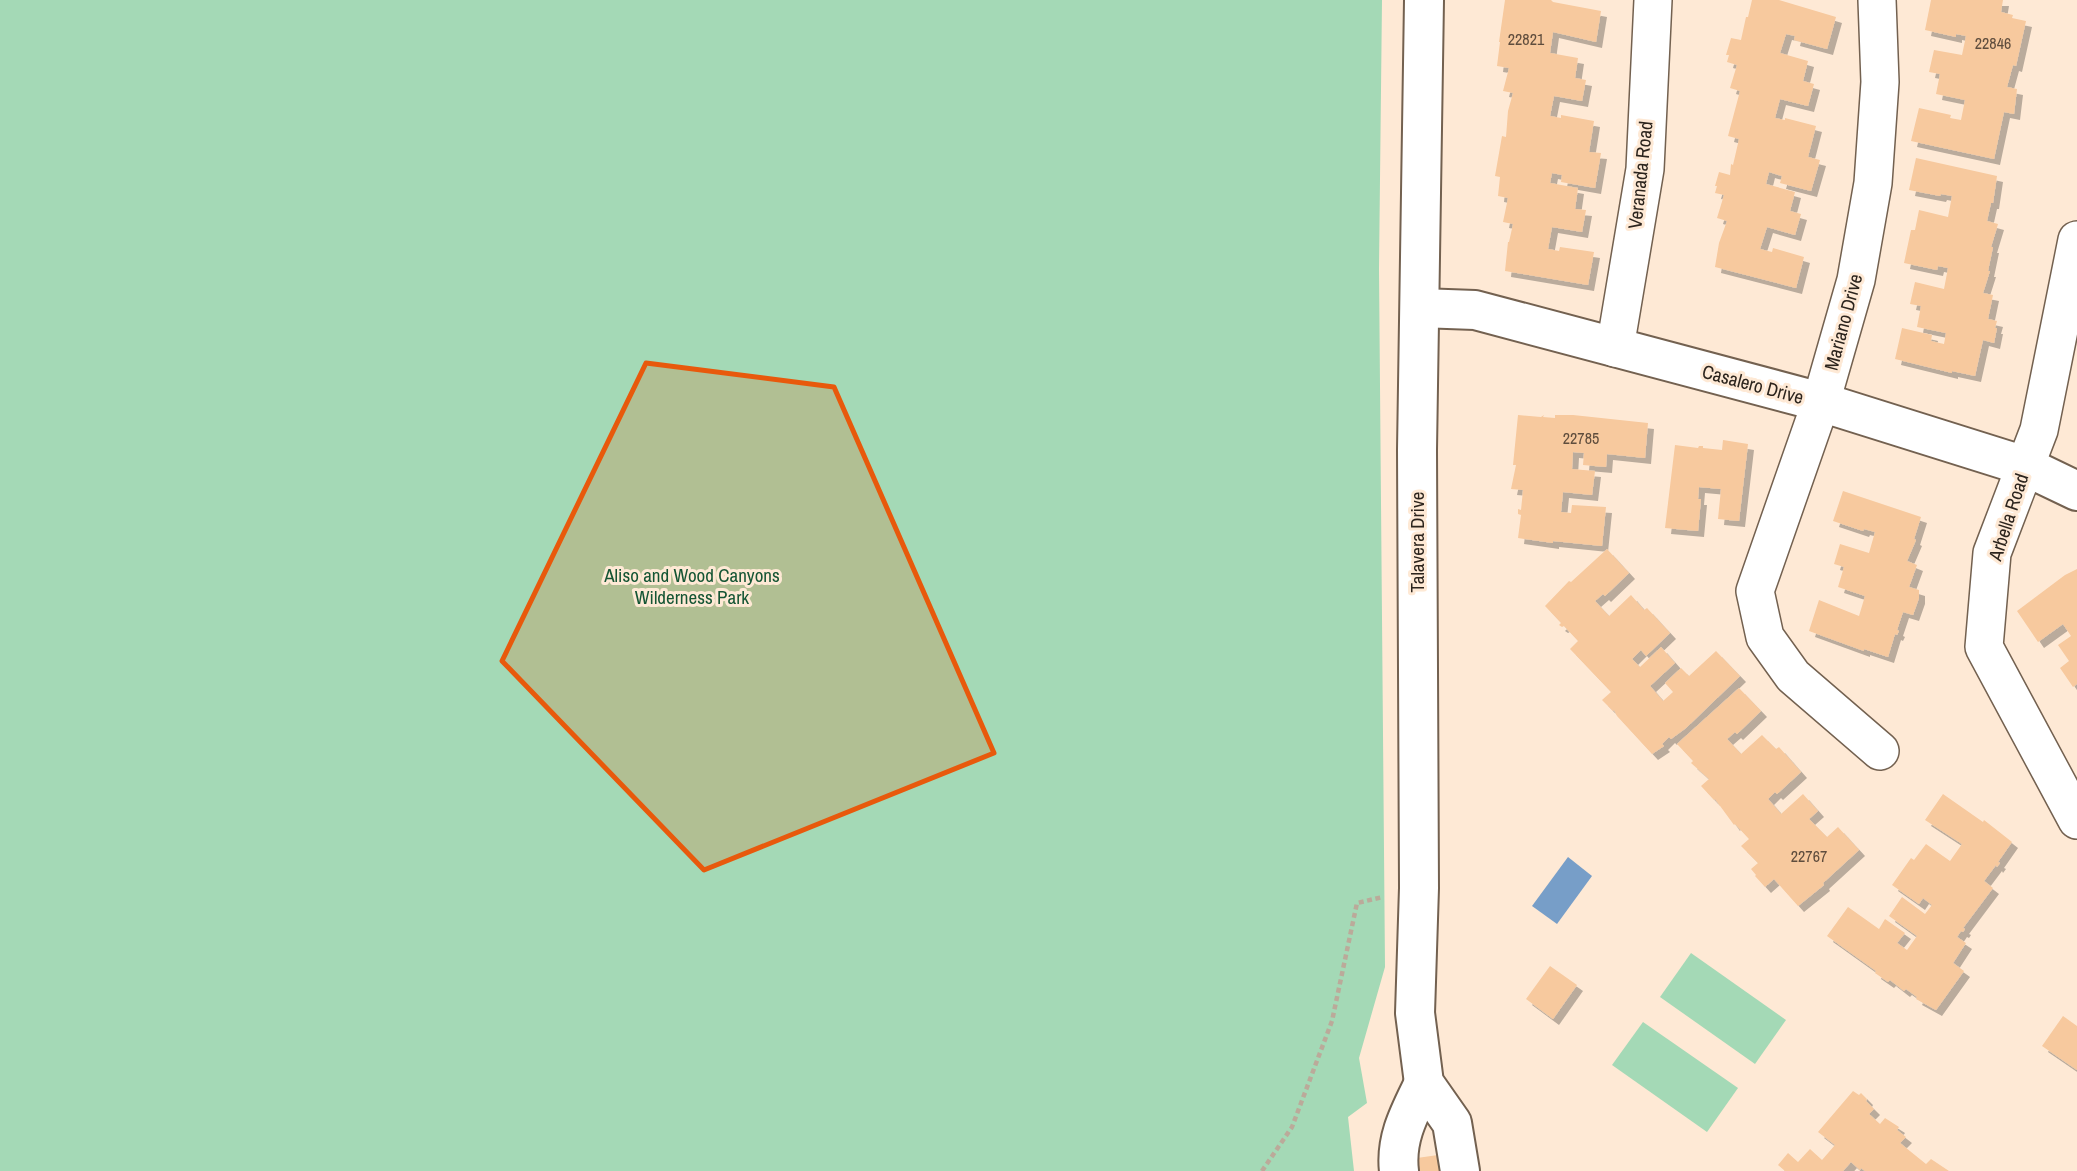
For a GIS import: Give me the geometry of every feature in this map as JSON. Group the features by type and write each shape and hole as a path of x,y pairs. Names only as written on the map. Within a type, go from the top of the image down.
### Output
{"street":[{"name":"Talavera Drive","path":"1424,0 1417,450 1419,888 1415,1013 1424,1083 1452,1123 1460,1171"},
{"name":"Veranada Road","path":"1615,348 1645,169 1653,0"},
{"name":"Mariano Drive","path":"1877,0 1880,82 1873,183 1856,279 1821,401 1755,591 1765,637 1793,676 1880,751"},
{"name":"Arbella Road","path":"2077,240 2039,430 1992,553 1984,647 2077,820"},
{"name":"Casalero Drive","path":"1420,308 1475,310 1821,401 2025,466 2077,491"},
{"path":"1399,1171 1397,1152 1405,1124 1424,1083"}],"path":[{"path":"1262,1171 1292,1128 1332,1021 1357,903 1419,888"}],"highlighted area":[{"path":"646,363 834,387 994,753 704,870 502,661"}],"green space":[{"name":"Aliso and Wood Canyons Wilderness Park","path":"0,0 1382,0 1379,269 1385,967 1359,1058 1367,1103 1348,1117 1354,1171 0,1171"},
{"path":"1691,953 1786,1020 1755,1064 1660,997"},
{"path":"1643,1022 1738,1088 1707,1132 1612,1065"}],"water":[{"path":"1568,857 1592,876 1557,924 1532,906"}],"building":[{"path":"1505,0 1551,0 1601,11 1596,42 1553,32 1550,53 1578,58 1575,78 1586,80 1582,101 1554,96 1550,116 1561,118 1561,115 1594,121 1589,152 1601,153 1595,188 1561,182 1562,175 1552,173 1550,183 1578,188 1575,209 1586,210 1582,232 1552,227 1548,249 1559,251 1560,247 1594,252 1588,285 1505,271 1513,224 1503,222 1508,198 1498,196 1500,177 1495,176 1502,136 1506,137 1508,111 1513,93 1503,91 1509,68 1497,66"},
{"path":"1752,0 1779,0 1836,17 1827,49 1794,40 1795,36 1786,34 1780,53 1808,61 1803,81 1814,84 1808,106 1780,99 1775,118 1816,126 1808,157 1820,160 1811,191 1780,183 1782,176 1769,172 1766,184 1795,192 1790,211 1801,214 1795,235 1767,227 1760,249 1772,252 1773,248 1804,257 1796,288 1715,267 1719,243 1727,221 1717,218 1724,195 1715,193 1715,186 1719,172 1730,175 1739,139 1728,136 1740,91 1730,88 1737,65 1727,62 1729,55 1726,55 1731,38 1741,40"},
{"path":"1931,0 2003,0 2001,12 2026,21 2016,66 2013,65 2007,87 2017,89 2014,114 2004,112 1994,159 1911,141 1919,108 1961,120 1965,100 1936,94 1940,74 1929,72 1934,50 1962,55 1966,36 1956,34 1956,37 1925,30"},
{"path":"1916,158 1997,176 1987,221 1998,224 1991,247 1990,271 1983,293 1993,295 1988,319 1997,321 1997,328 1994,343 1983,340 1975,376 1895,359 1902,328 1932,335 1931,341 1944,344 1946,333 1917,327 1921,306 1910,304 1915,282 1944,289 1948,268 1938,266 1937,270 1904,263 1911,230 1915,230 1919,210 1948,217 1952,196 1909,190"},
{"path":"1518,415 1544,415 1543,417 1555,418 1555,415 1573,415 1648,423 1645,458 1607,454 1606,467 1583,465 1584,453 1573,452 1572,469 1595,471 1592,495 1563,492 1561,512 1571,513 1572,505 1606,507 1602,546 1518,538 1521,515 1518,514 1518,509 1521,510 1523,490 1511,489 1516,465 1513,465"},
{"path":"1723,440 1748,444 1739,521 1718,519 1721,489 1699,487 1698,499 1701,499 1698,531 1665,528 1675,445 1722,450"},
{"path":"1843,491 1921,517 1914,539 1916,540 1907,561 1917,565 1909,587 1919,590 1919,598 1913,615 1903,612 1897,630 1899,631 1895,634 1888,657 1809,631 1819,600 1859,616 1865,596 1838,587 1844,567 1834,564 1840,544 1869,553 1875,532 1833,521"},
{"path":"1607,549 1629,573 1605,596 1603,594 1595,601 1609,616 1631,595 1670,633 1646,656 1641,650 1632,659 1640,667 1661,647 1675,663 1650,686 1663,701 1673,692 1665,683 1681,668 1689,676 1716,651 1740,676 1686,728 1671,739 1669,737 1662,744 1664,746 1652,754 1602,700 1611,692 1570,649 1578,641 1564,626 1559,625 1561,623 1545,606 1569,581"},
{"path":"2077,569 2077,684 2073,687 2060,668 2069,661 2058,645 2071,636 2063,624 2038,642 2017,611"},
{"path":"1739,688 1761,711 1737,734 1735,732 1727,739 1741,754 1762,735 1776,749 1779,747 1801,772 1768,799 1781,814 1803,794 1818,811 1809,819 1827,837 1838,827 1859,850 1823,883 1824,885 1798,906 1774,879 1765,887 1755,876 1751,869 1758,863 1741,846 1749,839 1701,786 1709,779 1691,763 1693,761 1677,744"},
{"path":"1943,794 2012,842 1998,862 2000,863 1984,881 1993,888 1957,937 1966,943 1953,963 1964,971 1936,1010 1916,999 1917,997 1906,989 1904,991 1890,980 1888,982 1827,936 1848,907 1879,929 1885,919 1905,933 1897,943 1907,950 1917,936 1889,916 1902,897 1925,914 1932,905 1923,898 1919,904 1892,885 1911,858 1914,860 1926,844 1950,861 1962,844 1925,820"},
{"path":"1550,966 1577,985 1553,1019 1526,999"},
{"path":"2063,1016 2077,1026 2077,1070 2042,1046"},
{"path":"1853,1091 1859,1095 1861,1093 1867,1099 1874,1109 1869,1114 1880,1124 1885,1118 1899,1127 1897,1130 1906,1137 1900,1143 1926,1164 1931,1159 1949,1171 1865,1171 1851,1162 1843,1171 1785,1171 1778,1165 1788,1153 1798,1162 1810,1149 1822,1160 1835,1145 1818,1132"},
{"path":"1438,1155 1440,1171 1419,1171 1417,1158"}]}
